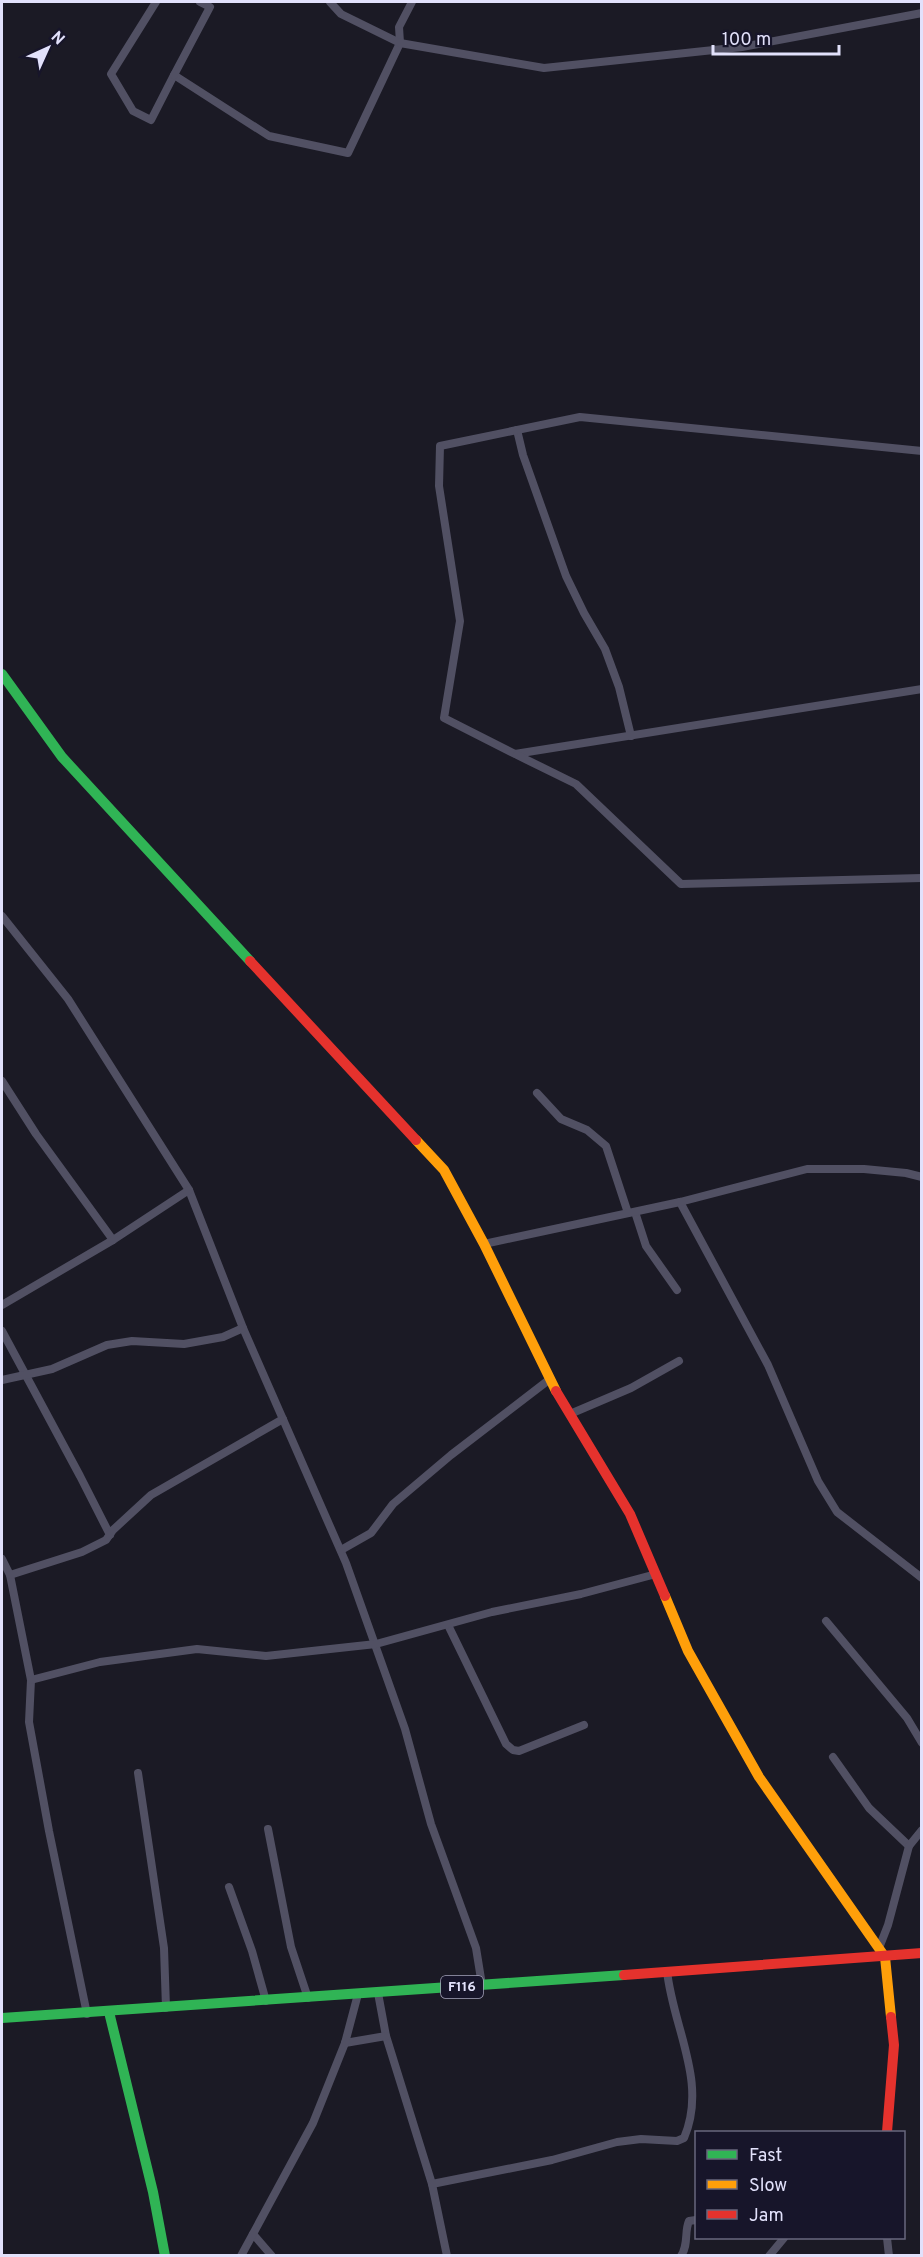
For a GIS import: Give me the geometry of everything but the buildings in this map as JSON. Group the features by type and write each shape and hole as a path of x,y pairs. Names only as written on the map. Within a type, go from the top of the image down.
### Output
{"street":[{"path":"156,2 111,74 133,111 151,120 210,7 200,2"},
{"path":"330,2 341,14 399,43 544,68 742,47 921,13"},
{"path":"174,75 269,136 348,153 399,43 399,27 412,2"},
{"path":"921,451 580,417 440,446 439,486 460,621 444,718 576,784 681,884 921,879"},
{"path":"517,430 523,455 563,567 584,613 605,649 619,687 631,736"},
{"path":"2,674 63,757 444,1170 484,1244 550,1379 630,1514 688,1651 759,1777 882,1952"},
{"path":"515,754 921,689"},
{"path":"2,916 68,999 189,1190 243,1328 341,1550 376,1644 405,1730 431,1824 476,1948 482,1985"},
{"path":"2,1081 36,1134 113,1240"},
{"path":"537,1093 561,1119 587,1130 606,1146 646,1246 677,1290"},
{"path":"484,1244 680,1202 807,1169 864,1169 906,1173 921,1177"},
{"path":"2,1305 113,1240 189,1190"},
{"path":"680,1202 768,1365 818,1481 837,1512 921,1578"},
{"path":"2,1380 52,1369 106,1345 132,1341 184,1344 222,1337 243,1328"},
{"path":"2,1331 110,1535"},
{"path":"570,1414 631,1388 679,1361"},
{"path":"341,1550 371,1533 393,1504 451,1455 550,1379"},
{"path":"10,1575 82,1552 106,1540 112,1530 151,1495 283,1419"},
{"path":"2,1559 10,1575 31,1680 29,1722 87,2014"},
{"path":"31,1680 100,1662 197,1649 266,1656 376,1644 492,1612 581,1594 656,1574"},
{"path":"826,1622 907,1718 921,1743"},
{"path":"448,1625 506,1743 513,1750 519,1750 584,1725"},
{"path":"833,1757 869,1808 909,1846"},
{"path":"138,1773 164,1948 166,2008"},
{"path":"268,1829 291,1947 308,1998"},
{"path":"887,2131 894,2044 882,1952 909,1846 921,1830"},
{"path":"228,1887 252,1951 266,2001"},
{"name":"F116","path":"2,2018 109,2013 378,1993 882,1952 921,1953"},
{"path":"432,2184 552,2160 617,2142 641,2139 677,2141 684,2138 694,2104 690,2067 669,1990 667,1971"},
{"path":"378,1993 386,2036 432,2184 447,2256"},
{"path":"241,2256 313,2123 345,2043 358,1994"},
{"path":"109,2013 153,2192 165,2256"},
{"path":"345,2043 386,2036"},
{"path":"681,2256 687,2241 687,2224 689,2221 695,2220"},
{"path":"254,2234 272,2256"},
{"path":"769,2256 783,2239"},
{"path":"887,2239 889,2256"}],"traffic: fast":[{"path":"2,674 62,757 250,961"},
{"path":"2,2018 624,1975"},
{"path":"109,2012 153,2192 165,2256"}],"traffic: slow":[{"path":"416,1140 444,1170 484,1244 556,1391"},
{"path":"665,1596 688,1651 759,1777 885,1957 891,2017"}],"traffic: jam":[{"path":"250,961 416,1140"},
{"path":"556,1391 630,1514 665,1596"},
{"path":"624,1975 922,1953"},
{"path":"887,2131 894,2045 891,2017"}]}
